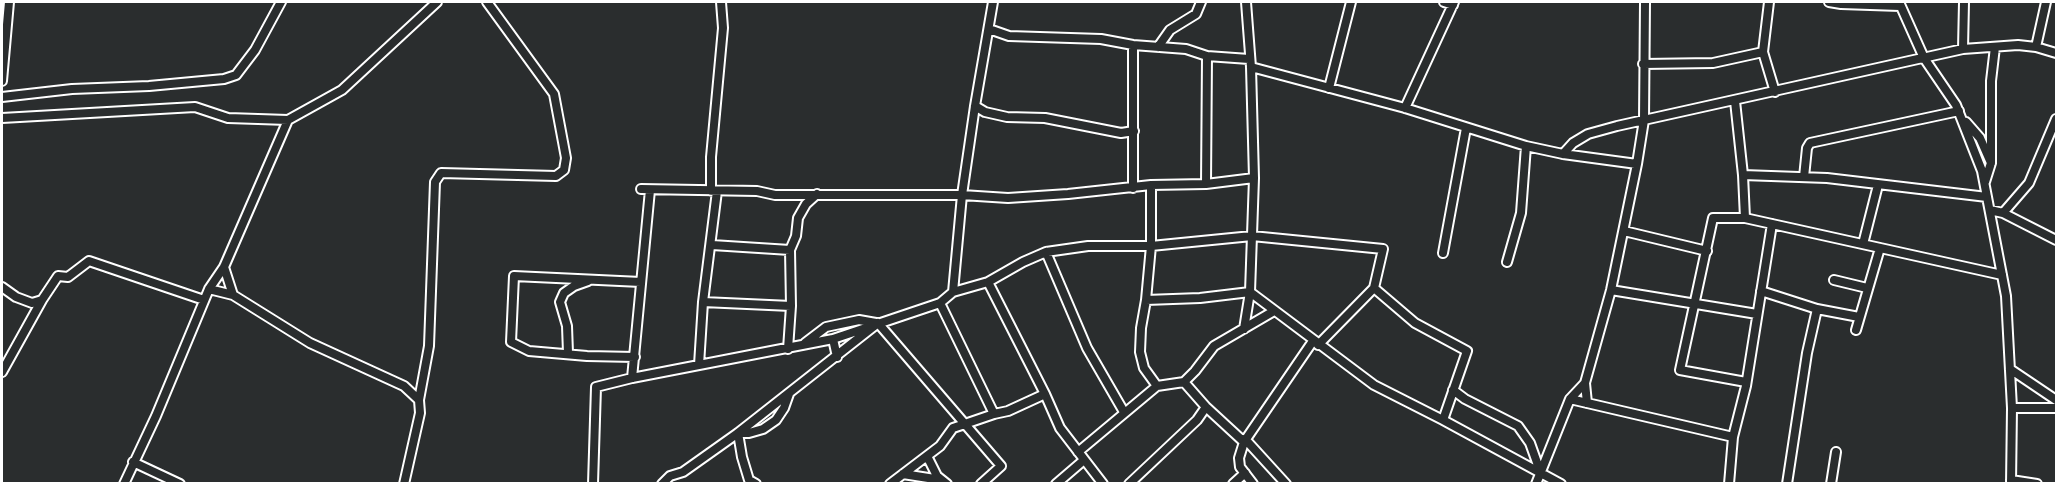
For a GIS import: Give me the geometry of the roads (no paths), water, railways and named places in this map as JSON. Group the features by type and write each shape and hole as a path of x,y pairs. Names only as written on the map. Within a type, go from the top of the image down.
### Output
{"street":[{"path":"2,81 9,2"},
{"path":"2,97 72,89 149,86 224,79 236,75 255,50 281,2"},
{"path":"2,118 195,107 228,118 288,120 342,90 437,2"},
{"path":"404,483 420,413 419,400 429,346 435,182 441,173 556,176 564,170 566,158 554,94 487,2"},
{"path":"699,365 703,302 712,245 714,191 711,157 723,28 721,2"},
{"path":"952,292 962,195 993,2"},
{"path":"1158,47 1170,30 1196,14 1201,2"},
{"path":"1244,329 1250,292 1254,178 1246,2"},
{"path":"1329,87 1351,2"},
{"path":"1405,108 1454,3 1444,2"},
{"path":"1587,403 1585,383 1611,290 1644,120 1645,2"},
{"path":"1769,2 1763,52 1775,92"},
{"path":"1829,2 1899,4 1924,58 1960,114 1982,171 2007,296 2012,408 2011,482 2037,483"},
{"path":"1963,49 1964,2"},
{"path":"2036,46 2046,2"},
{"path":"989,29 1009,36 1101,39 1133,45 1186,49 1207,56 1250,63 1526,146 1563,154 1637,164"},
{"path":"1133,45 1133,188"},
{"path":"1563,154 1573,143 1588,134 1963,49 2018,45 2036,46 2056,53"},
{"path":"1984,183 1991,163 1991,81 1995,47"},
{"path":"1643,64 1713,63 1763,52"},
{"path":"1206,184 1207,56"},
{"path":"1735,101 1745,219"},
{"path":"975,106 985,112 1007,117 1045,118 1121,133 1134,131"},
{"path":"1960,114 1980,138 1991,163"},
{"path":"1803,177 1807,148 1810,143 1960,114"},
{"path":"2003,213 2029,183 2056,119"},
{"path":"124,483 156,416 204,300 224,267 288,120"},
{"path":"1443,253 1466,128"},
{"path":"1507,262 1521,213 1526,146"},
{"path":"1743,175 1803,177 1987,197"},
{"path":"641,189 757,191 775,195 962,195 1008,198 1151,185 1206,184 1254,178"},
{"path":"1151,185 1151,246 1140,352 1144,368 1157,386"},
{"path":"1863,244 1878,185"},
{"path":"633,378 650,190"},
{"path":"788,349 791,306 790,250 796,236 798,218 806,204 817,194"},
{"path":"1990,210 2003,213 2056,240"},
{"path":"1746,382 1680,370 1713,218 1745,219 1772,224 2002,275"},
{"path":"1729,483 1733,437 1746,382 1772,224"},
{"path":"1624,231 1707,251"},
{"path":"593,483 596,387 834,339 940,303 952,292 988,282 1046,252 1088,246 1151,246 1252,236 1383,249 1374,288 1316,343 1245,440 1239,458 1240,467 1253,483"},
{"path":"712,245 790,250"},
{"path":"1856,330 1880,248"},
{"path":"1046,252 1088,348 1124,412"},
{"path":"2,372 58,276 68,277 89,261 204,300"},
{"path":"224,267 232,295"},
{"path":"635,357 529,351 511,342 514,276 641,282"},
{"path":"568,353 567,326 560,302 564,293 592,279"},
{"path":"1834,280 1867,288"},
{"path":"988,282 1060,428 1102,483"},
{"path":"2,286 16,297 32,303 42,300"},
{"path":"1374,288 1415,322 1467,351 1443,420"},
{"path":"209,289 232,295 310,344 404,386 419,400"},
{"path":"1611,290 1757,314"},
{"path":"1761,291 1817,309 1859,317"},
{"path":"1146,300 1200,298 1250,292 1374,385 1561,483"},
{"path":"703,302 791,306"},
{"path":"940,303 994,414"},
{"path":"1787,483 1807,354 1817,309"},
{"path":"1078,452 1157,386 1184,382 1214,346 1274,310"},
{"path":"801,346 826,327 859,320 878,323 1001,466 981,483"},
{"path":"662,483 670,476 683,472 738,433 878,323"},
{"path":"834,339 837,357"},
{"path":"2010,369 2056,400"},
{"path":"1184,382 1206,407 1245,440 1286,483"},
{"path":"1536,483 1570,399 1585,383"},
{"path":"1453,390 1518,426 1530,443 1540,471"},
{"path":"738,433 756,431 776,420 790,393"},
{"path":"890,483 940,446 953,428 1008,411 1045,394"},
{"path":"1570,399 1733,437"},
{"path":"1129,483 1197,420 1206,407"},
{"path":"2012,408 2056,408"},
{"path":"738,433 749,480 756,483"},
{"path":"1832,483 1836,452"},
{"path":"927,456 937,476 944,482"},
{"path":"1056,483 1084,460"},
{"path":"134,462 180,483"},
{"path":"1233,483 1245,473"},
{"path":"903,474 944,482"}]}
